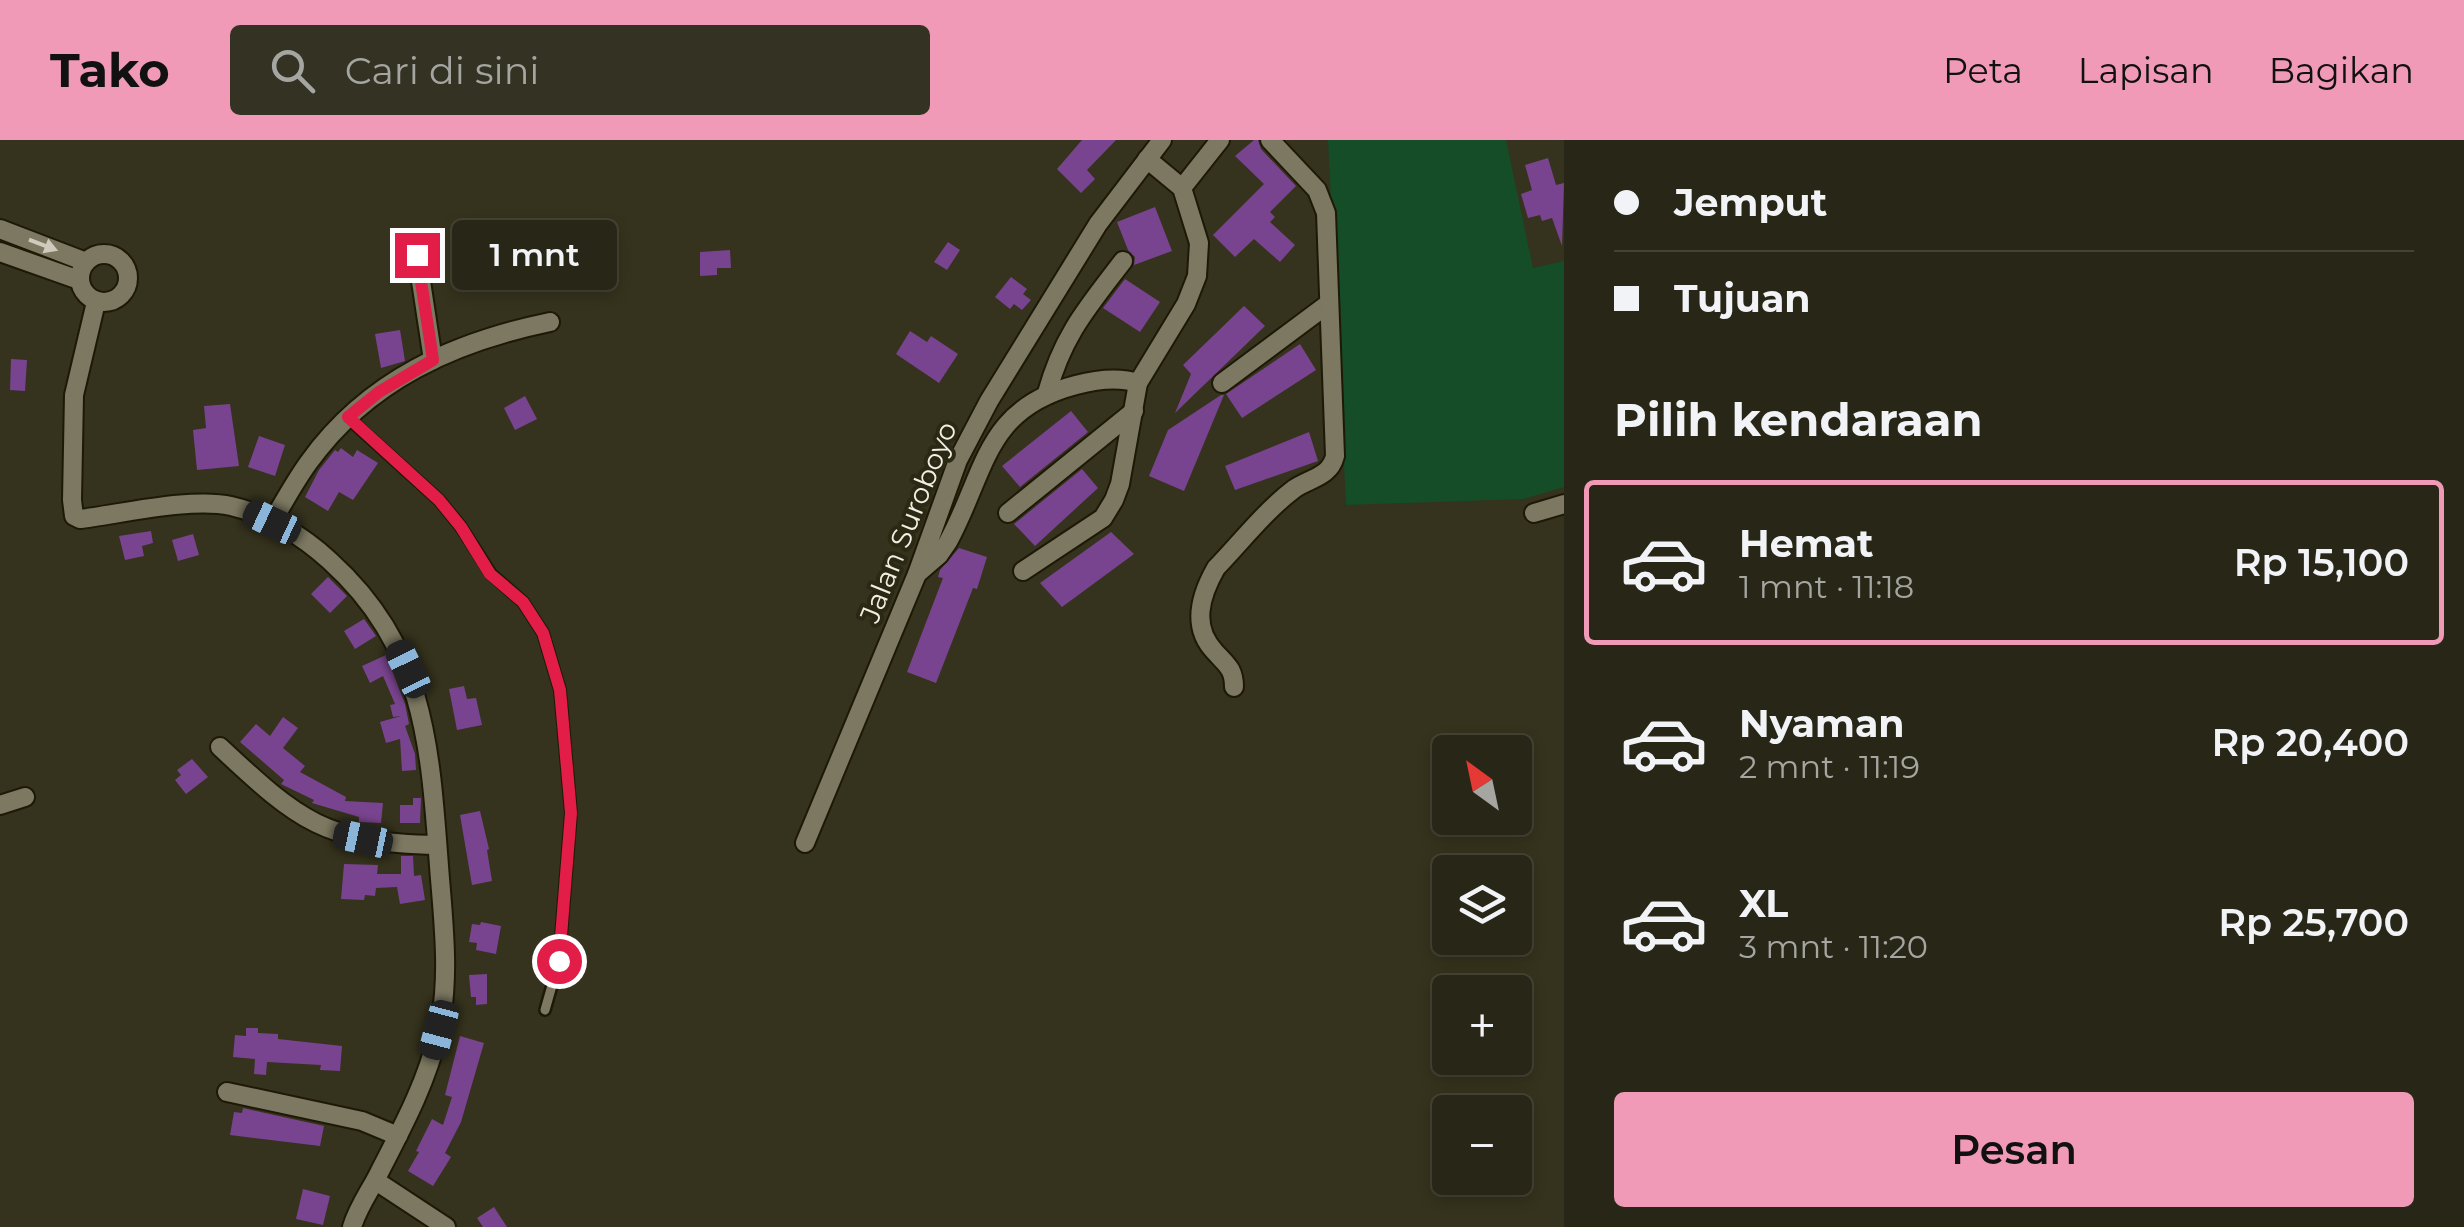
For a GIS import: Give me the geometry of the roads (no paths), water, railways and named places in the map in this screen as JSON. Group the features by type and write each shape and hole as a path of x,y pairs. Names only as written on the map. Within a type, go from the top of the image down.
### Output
{"street":[{"name":"Jalan Suroboyo","path":"805,843 917,574 958,460 989,401 1098,224 1162,140"},
{"path":"1182,188 1220,140"},
{"path":"1234,687 1232,668 1204,638 1198,618 1208,581 1289,493 1332,466 1335,456 1326,213 1317,190 1270,140"},
{"path":"1023,571 1103,518 1120,484 1138,382 1186,304 1197,276 1199,243 1182,188 1147,159"},
{"path":"0,229 82,271"},
{"path":"0,252 82,271"},
{"path":"100,254 115,256 126,268 124,291 112,302 96,302 84,294 82,271 100,254"},
{"path":"417,255 433,360"},
{"path":"1048,393 1056,358 1071,328 1123,261"},
{"path":"96,302 74,395 74,516 211,503 231,506 290,531 362,590 392,635 408,669 425,727 438,845 444,964 442,1008 428,1068 352,1227"},
{"path":"1222,383 1328,304"},
{"path":"272,522 309,462 348,417 379,392 454,348 496,333 550,322"},
{"path":"917,574 948,542 994,438 1007,422 1048,393 1082,383 1124,378 1138,382"},
{"path":"1008,513 1134,411"},
{"path":"1534,513 1564,504"},
{"path":"220,746 296,814 323,827 363,839 438,845"},
{"path":"0,805 25,797"},
{"path":"227,1092 362,1121 398,1136"},
{"path":"376,1180 446,1227"}],"lane":[{"path":"348,417 439,500 490,574 523,602 543,633 560,690 571,813 559,961 545,1010"}]}
